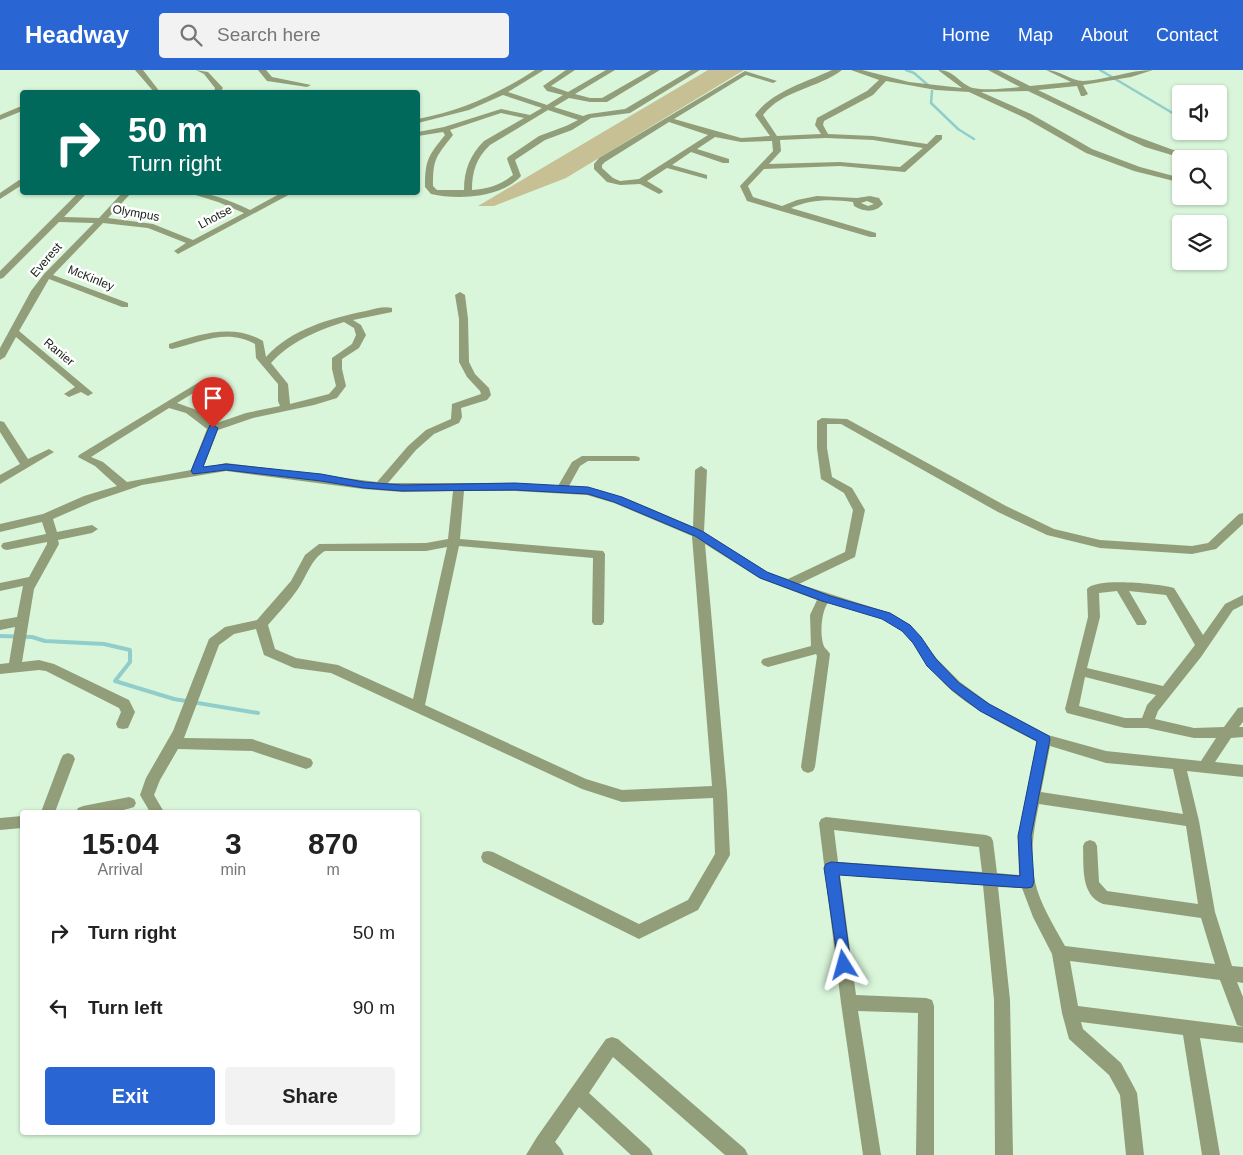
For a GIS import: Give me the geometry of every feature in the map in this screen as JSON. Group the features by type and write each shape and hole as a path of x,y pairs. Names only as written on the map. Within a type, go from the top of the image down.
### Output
{"street":[{"path":"138,70 155,90"},
{"path":"203,72 215,70"},
{"path":"262,70 270,79 307,84"},
{"path":"420,121 467,109 504,93 540,70"},
{"path":"571,70 547,86 550,89 590,101 604,100 656,70"},
{"path":"468,193 467,177 470,164 487,143 611,70"},
{"path":"445,129 449,135 436,151 429,166 429,187 434,192 468,193 495,190 517,176 511,159 542,138 569,128 589,116 627,111 694,73 696,70"},
{"path":"838,70 764,107 758,114 775,138 777,151 744,186 746,194 750,199 874,235"},
{"path":"855,70 883,80 923,87 972,91 1031,89 1079,83 1142,71"},
{"path":"942,70 972,91 1028,116 1089,151 1137,169 1172,178"},
{"path":"992,70 1124,136 1172,152"},
{"path":"1050,70 1079,83 1084,94"},
{"path":"203,72 219,88 218,90"},
{"path":"714,134 641,181 620,183 610,180 598,169 598,164 602,160 745,73 772,81"},
{"path":"826,136 819,125 820,120 870,94 883,80"},
{"path":"504,93 583,119"},
{"path":"0,118 20,110"},
{"path":"420,134 445,129 501,111 532,117"},
{"path":"669,120 741,140 826,136 873,138 928,146"},
{"path":"764,166 840,164 902,170 939,137"},
{"path":"690,149 726,161"},
{"path":"665,166 704,177"},
{"path":"641,181 659,192"},
{"path":"0,197 20,183"},
{"path":"0,276 81,195"},
{"name":"Everest","path":"0,357 47,276 125,195"},
{"path":"202,195 221,200 251,213"},
{"name":"Lhotse","path":"178,251 284,195"},
{"path":"782,209 795,202 820,196 835,196 857,200"},
{"name":"Olympus","path":"59,216 90,222 101,220 148,226 194,243"},
{"name":"McKinley","path":"47,276 122,302"},
{"path":"380,486 412,448 430,432 455,421 457,417 456,406 483,398 486,395 485,390 467,370 462,359 464,326 460,295"},
{"path":"266,363 276,352 321,325 368,312 389,310"},
{"path":"196,471 213,428 250,415 314,402 333,396 337,392 341,386 335,369 337,358 356,346 362,335 358,328 344,318"},
{"name":"Ranier","path":"14,331 85,390 69,394"},
{"path":"172,346 224,334 241,334 254,338 260,343 261,358 284,384 283,401 286,408"},
{"path":"126,487 99,464 83,457 205,383"},
{"path":"168,404 190,411 213,428"},
{"path":"788,585 805,573 825,567 851,554 859,510 848,491 827,479 822,448 822,421 843,420 1002,510 1051,532 1100,544 1192,550 1212,546 1243,517"},
{"path":"0,424 4,442 26,465"},
{"path":"0,480 49,452"},
{"path":"562,489 576,464 586,458 635,459"},
{"path":"0,528 46,517 88,499 148,480 226,467 402,488 459,487 588,491 618,500 698,534 764,575 826,598 886,616 906,628 932,662 955,686 985,708 1044,739 1106,757 1243,772"},
{"path":"488,856 640,932 693,904 723,855 720,792 698,534 701,470"},
{"path":"418,706 454,542 459,487"},
{"path":"14,667 28,590 53,544 53,537 46,517"},
{"path":"7,546 92,529"},
{"path":"156,810 147,795 149,783 159,771 174,743 214,642 221,634 232,628 261,624 295,584 315,550 323,547 426,546 454,542 600,554 598,622"},
{"path":"0,587 33,580"},
{"path":"1120,586 1141,622"},
{"path":"1202,645 1170,591 1120,586 1093,589 1094,617 1072,709 1125,723 1147,723 1194,733 1226,734 1243,732"},
{"path":"808,767 824,654 818,649 815,620 819,605 826,598"},
{"path":"1147,723 1152,709 1229,607 1243,599"},
{"path":"0,625 23,621"},
{"path":"261,624 269,652 294,663 333,668 582,783 622,796 720,792"},
{"path":"768,662 818,649"},
{"path":"0,669 39,665 50,667 124,704 128,712 123,724"},
{"path":"1080,670 1165,692"},
{"path":"1204,768 1243,712"},
{"path":"1044,739 1024,836 1027,882 1041,917 1060,952 1075,1033 1116,1069 1128,1093 1135,1155"},
{"path":"174,743 252,745 306,763"},
{"path":"49,810 68,759"},
{"path":"1179,766 1192,821 1207,912 1243,1019"},
{"path":"1032,797 1192,821"},
{"path":"108,810 129,803"},
{"path":"0,824 20,822"},
{"path":"872,1155 849,1003 826,823 986,840 1002,1000 1004,1155"},
{"path":"1090,846 1092,884 1103,897 1207,912"},
{"path":"831,868 990,881 1027,882"},
{"path":"1060,952 1243,975"},
{"path":"849,1003 926,1006 925,1155"},
{"path":"1070,1013 1243,1035"},
{"path":"1190,1028 1211,1155"},
{"path":"544,1151 578,1095 612,1045 739,1155"},
{"path":"578,1095 644,1155"}],"shaded area":[{"path":"708,70 744,70 566,178 494,206 478,206"}],"waterway":[{"path":"906,70 914,73 928,85"},
{"path":"1100,70 1172,113"},
{"path":"932,91 931,103 958,129 974,139"},
{"path":"0,636 32,637 45,641 104,644 130,650 130,662 115,681 174,699 258,713"}],"route":[{"path":"213,428 196,471 226,467 364,485 402,488 515,487 588,491 618,500 698,534 764,575 826,598 886,616 906,628 932,662 955,686 985,708 1044,739 1024,836 1027,882 990,881 831,868 844,965"}]}
